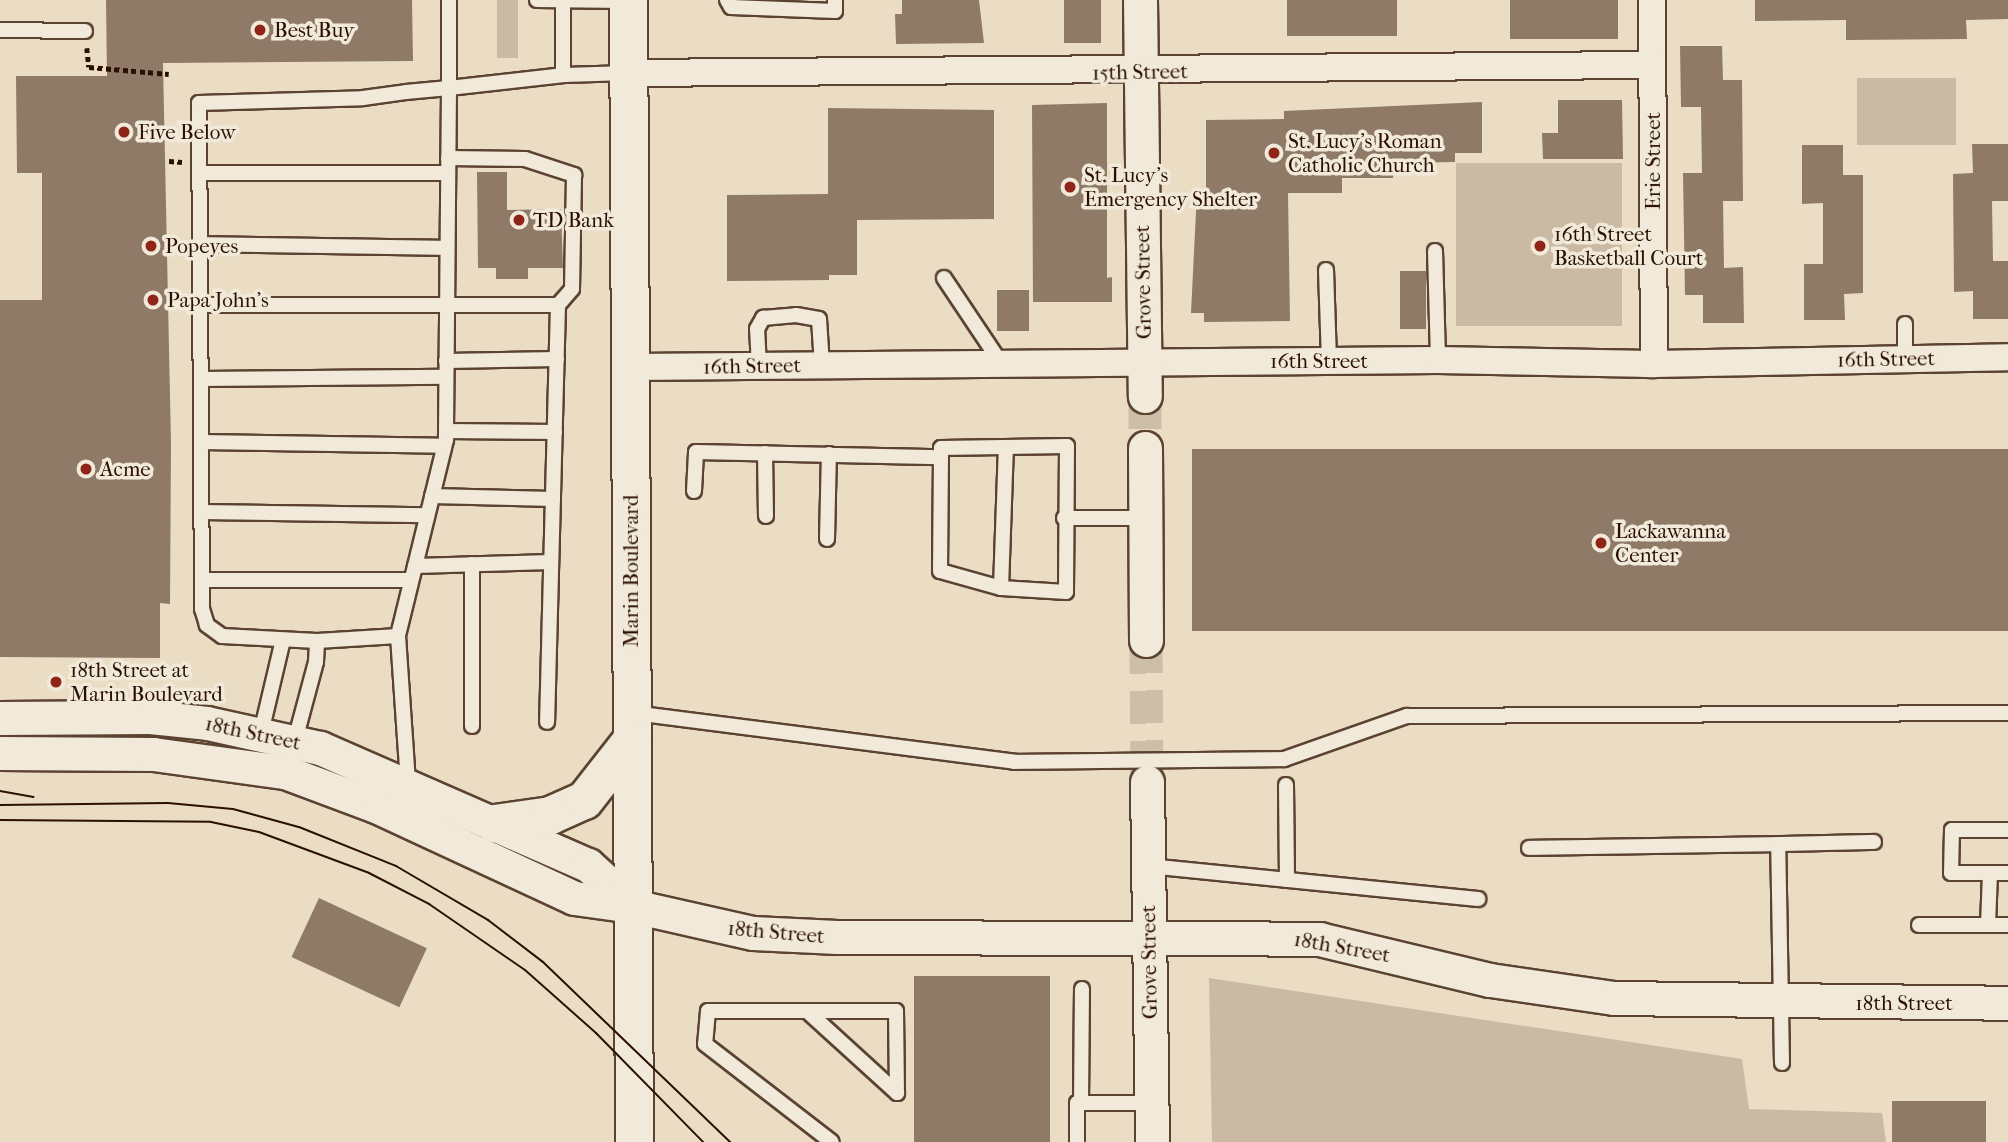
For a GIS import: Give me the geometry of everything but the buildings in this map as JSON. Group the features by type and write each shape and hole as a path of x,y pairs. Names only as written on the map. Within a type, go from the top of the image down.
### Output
{"main road":[{"name":"Marin Boulevard","path":"628,1 634,1142"},
{"path":"494,823 573,807 594,792 630,726"}],"street":[{"name":"Grove Street","path":"1140,0 1144,396"},
{"name":"Erie Street","path":"1652,0 1654,364"},
{"name":"15th Street","path":"628,73 1140,72 1652,65"},
{"name":"16th Street","path":"631,367 1329,360 1654,364 2008,357"},
{"path":"1145,447 1146,640"},
{"name":"18th Street","path":"0,718 150,717 261,732 295,741 408,783 588,864 633,906"},
{"name":"18th Street","path":"0,753 153,754 253,765 285,772 376,806 574,898 633,906 780,936 1319,939 1490,980 1614,998 1779,1003 2008,1003"},
{"name":"Grove Street","path":"1147,782 1152,1142"}],"lane":[{"path":"408,783 398,636 445,439 449,0"},
{"path":"537,0 563,3 628,1"},
{"path":"727,0 731,7 835,11 835,0"},
{"path":"563,3 563,75"},
{"path":"0,30 85,31"},
{"path":"398,636 317,641 232,638 214,632 204,618 200,173 196,112 206,100 363,98 563,75 628,73"},
{"path":"448,158 525,159 575,175 572,289 558,305 547,722"},
{"path":"200,173 448,173"},
{"path":"200,244 447,248"},
{"path":"1435,251 1438,360"},
{"path":"1326,270 1329,360"},
{"path":"944,278 1001,363"},
{"path":"200,304 558,305"},
{"path":"759,366 758,329 763,318 796,315 819,319 822,365"},
{"path":"1905,324 1905,359"},
{"path":"446,361 557,359"},
{"path":"201,379 446,377"},
{"path":"201,442 445,439 555,432"},
{"path":"1067,446 1064,518 1066,592 1001,587 940,571 941,448 1006,447 1067,446"},
{"path":"1001,587 1006,447"},
{"path":"694,491 696,452 941,457"},
{"path":"765,453 766,516"},
{"path":"827,539 829,454"},
{"path":"432,496 553,499"},
{"path":"202,512 427,515"},
{"path":"1064,518 1145,519"},
{"path":"202,580 413,573 472,564 551,562"},
{"path":"471,726 472,564"},
{"path":"253,765 283,640"},
{"path":"285,772 316,662 317,641"},
{"path":"630,726 1014,762 1284,760 1408,716 2008,713"},
{"path":"1286,785 1287,880"},
{"path":"2008,830 1952,830 1951,873 2008,873"},
{"path":"1529,848 1874,842"},
{"path":"1778,844 1782,1063"},
{"path":"1148,866 1478,899"},
{"path":"1988,925 1990,873"},
{"path":"1919,925 2008,925"},
{"path":"1081,1103 1082,989"},
{"path":"807,1011 897,1093 896,1012 807,1011 708,1011 705,1044 832,1142"},
{"path":"1077,1142 1077,1103 1152,1103"}],"path":[{"path":"85,31 89,67 169,74"}],"shaded area":[{"path":"497,0 518,0 518,58 497,58"},
{"path":"1857,78 1956,78 1956,145 1857,145"},
{"name":"16th Street Basketball Court","path":"1456,163 1622,163 1622,326 1456,326"},
{"path":"1209,978 1742,1059 1749,1109 1882,1113 1886,1142 1212,1142"}],"tunnel":[{"path":"1145,396 1145,448"},
{"path":"1146,640 1147,782"}],"tram line":[{"path":"0,791 33,797"},
{"path":"0,805 168,803 233,809 299,827 396,866 488,920 543,962 730,1142"},
{"path":"0,820 211,822 259,832 369,873 429,904 525,970 596,1033 703,1142"}],"place":[{"name":"Best Buy","path":"260,30"},
{"name":"Five Below","path":"124,132"},
{"name":"St. Lucy's Roman Catholic Church","path":"1274,153"},
{"name":"St. Lucy's Emergency Shelter","path":"1070,187"},
{"name":"TD Bank","path":"519,220"},
{"name":"Popeyes","path":"151,246"},
{"name":"16th Street Basketball Court","path":"1540,246"},
{"name":"Papa John's","path":"153,300"},
{"name":"Acme","path":"86,469"},
{"name":"Lackawanna Center","path":"1601,543"},
{"name":"18th Street at Marin Boulevard","path":"56,682"}]}
